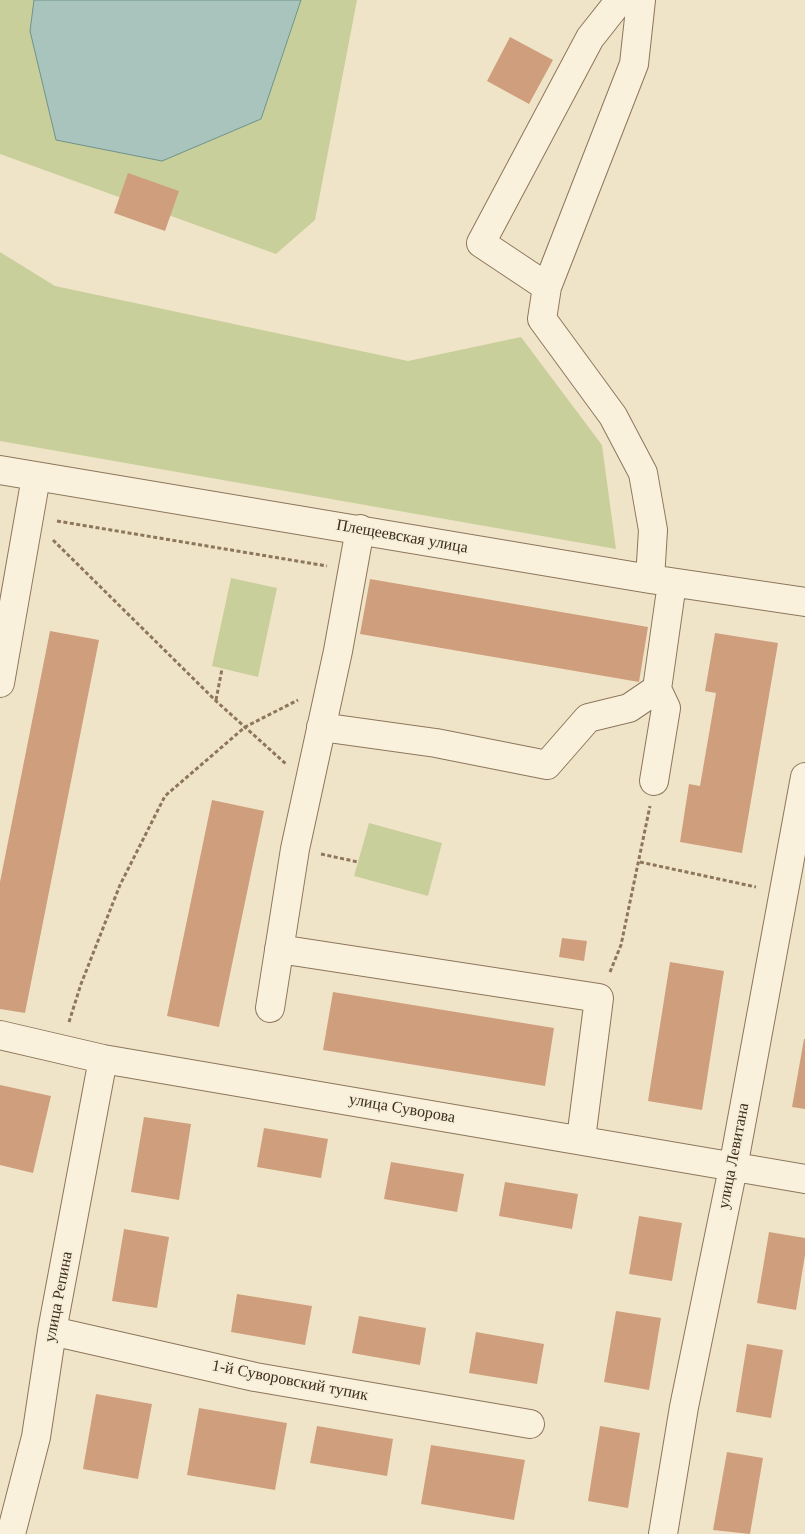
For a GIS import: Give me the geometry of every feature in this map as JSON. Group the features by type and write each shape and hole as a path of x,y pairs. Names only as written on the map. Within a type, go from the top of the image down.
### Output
{"street":[{"path":"547,287 481,243 590,38 620,0"},
{"path":"641,0 634,64 547,287 542,319 613,416 643,473 661,581 657,689 666,708 654,781"},
{"name":"Плещеевская улица","path":"0,470 661,581 805,602"},
{"path":"0,683 36,477"},
{"path":"270,1008 296,849 309,780 338,651 360,529"},
{"path":"321,727 436,743 547,765 588,718 630,708 657,689"},
{"name":"улица Левитана","path":"663,1534 684,1407 792,881 805,777"},
{"path":"279,950 599,998 581,1139"},
{"name":"улица Суворова","path":"0,1035 103,1058 581,1139 732,1168 805,1179"},
{"name":"улица Репина","path":"11,1534 36,1437 52,1331 103,1058"},
{"name":"1-й Суворовский тупик","path":"52,1331 255,1377 530,1424"}],"path":[{"path":"29,516 333,567"},
{"path":"29,516 216,701 300,776 309,780"},
{"path":"216,701 222,669"},
{"path":"61,1049 81,984 120,886 165,796 245,727 302,699"},
{"path":"599,998 621,945 640,862 654,781"},
{"path":"296,849 358,862"},
{"path":"640,862 792,881"}],"green space":[{"path":"0,0 34,0 30,31 261,119 301,0 357,0 315,220 276,254 0,154"},
{"path":"0,252 55,286 408,361 521,337 602,445 616,549 0,441"},
{"path":"231,578 277,588 258,677 212,666"},
{"path":"369,823 442,843 428,896 354,876"}],"water":[{"path":"34,0 301,0 261,119 162,161 56,140 30,31"}],"building":[{"path":"510,37 553,60 529,104 487,81"},
{"path":"128,173 179,191 165,231 114,213"},
{"path":"370,579 648,627 639,682 360,634"},
{"path":"50,631 99,640 25,1013 0,1009 0,882"},
{"path":"715,633 778,643 742,853 680,842 689,784 700,786 716,693 705,691"},
{"path":"212,800 264,811 219,1027 167,1016"},
{"path":"562,938 587,941 584,961 559,957"},
{"path":"670,962 724,971 702,1110 648,1101"},
{"path":"333,992 554,1028 545,1086 323,1050"},
{"path":"805,1039 805,1109 792,1107"},
{"path":"0,1085 51,1096 33,1173 0,1165"},
{"path":"144,1117 191,1124 179,1200 131,1192"},
{"path":"264,1128 328,1139 321,1178 257,1167"},
{"path":"391,1162 464,1174 457,1212 384,1199"},
{"path":"505,1182 578,1194 572,1229 499,1216"},
{"path":"639,1216 682,1223 672,1281 629,1274"},
{"path":"124,1229 169,1237 157,1308 112,1301"},
{"path":"769,1232 805,1238 805,1255 796,1310 757,1303"},
{"path":"237,1294 312,1306 305,1345 231,1332"},
{"path":"616,1311 661,1318 649,1390 604,1382"},
{"path":"359,1316 426,1328 420,1365 352,1353"},
{"path":"476,1332 544,1344 537,1384 469,1373"},
{"path":"747,1344 783,1350 771,1418 736,1412"},
{"path":"96,1394 152,1404 138,1479 83,1469"},
{"path":"199,1408 287,1423 275,1490 187,1475"},
{"path":"317,1426 393,1439 387,1476 310,1463"},
{"path":"600,1426 640,1433 628,1508 588,1501"},
{"path":"431,1445 525,1460 514,1520 421,1504"},
{"path":"727,1452 763,1458 750,1534 713,1530"}]}
